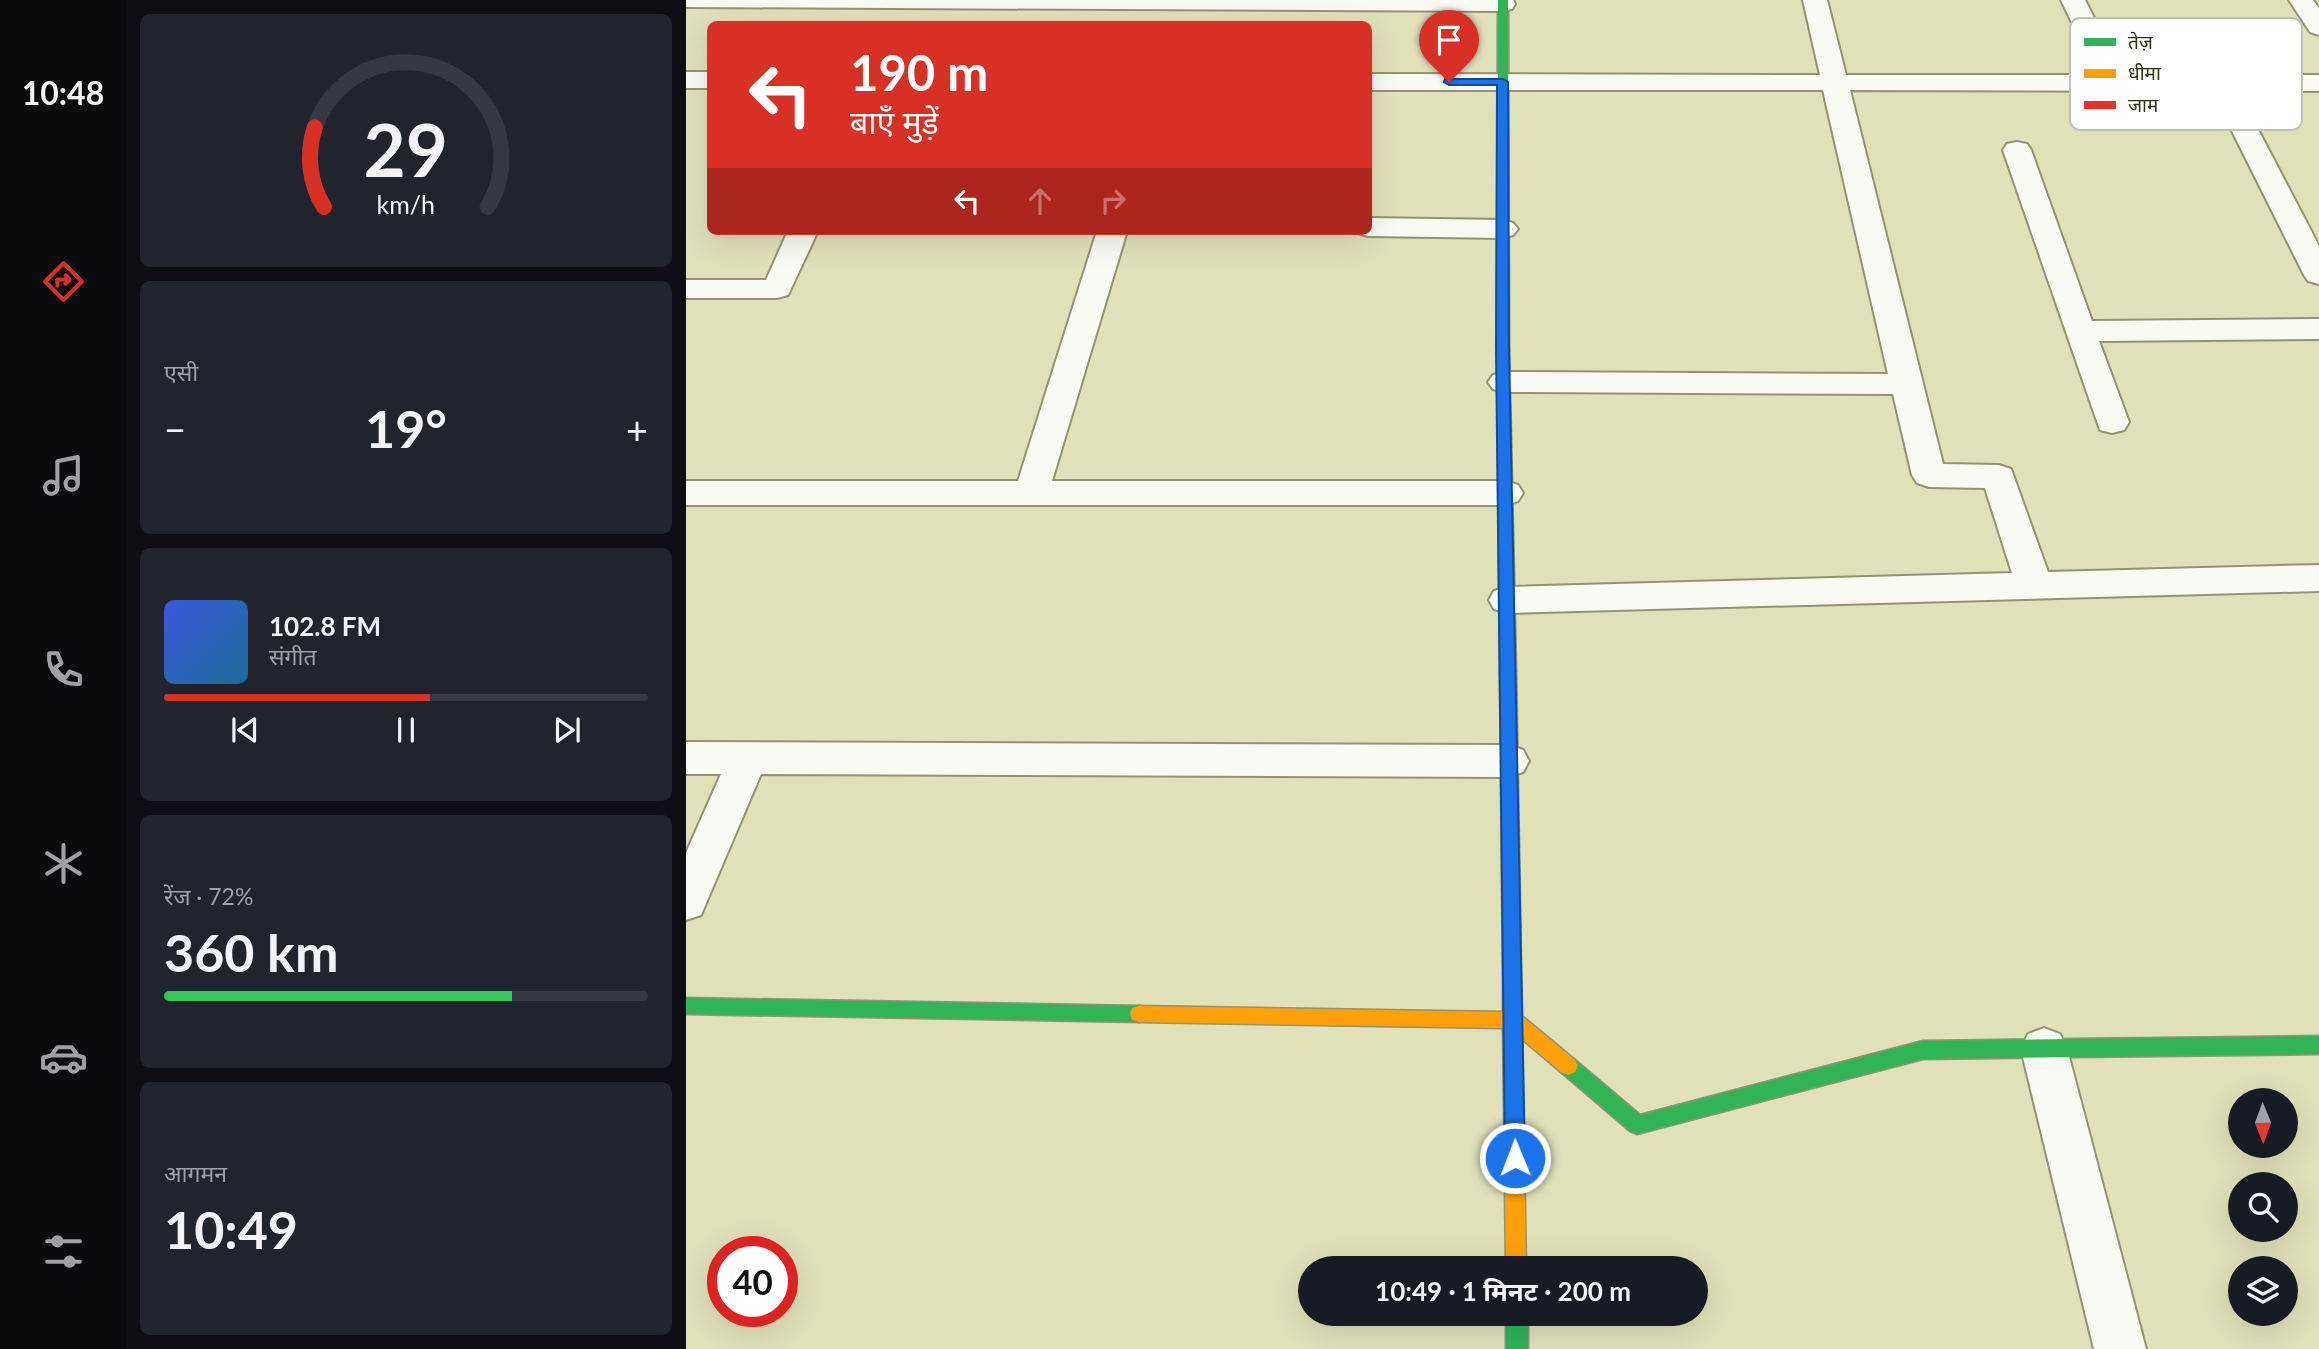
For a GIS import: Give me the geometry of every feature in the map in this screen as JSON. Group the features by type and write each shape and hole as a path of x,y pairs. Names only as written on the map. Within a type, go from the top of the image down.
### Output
{"street":[{"path":"686,0 1503,2 1504,382 1516,1256"},
{"path":"1815,0 1929,475 1999,477 2034,585"},
{"path":"2073,0 2082,18"},
{"path":"2301,0 2319,27"},
{"path":"898,21 908,1"},
{"path":"686,80 707,80"},
{"path":"1372,82 2070,83"},
{"path":"2245,130 2319,275"},
{"path":"2017,150 2112,422"},
{"path":"1372,227 1503,229"},
{"path":"686,289 777,289 801,235"},
{"path":"1032,491 1111,235"},
{"path":"2080,331 2319,329"},
{"path":"1504,382 1908,384"},
{"path":"686,493 1506,493"},
{"path":"1507,600 2319,578"},
{"path":"686,758 1509,761"},
{"path":"686,902 748,758"},
{"path":"686,1006 1513,1020 1637,1125 1923,1050 2319,1045"},
{"path":"2044,1049 2120,1349"},
{"path":"1517,1326 1517,1349"}],"traffic: fast":[{"path":"1503,0 1503,347 1508,671"},
{"path":"686,1006 1139,1014"},
{"path":"1568,1066 1637,1125 1923,1050 2319,1045"},
{"path":"1517,1326 1517,1349"}],"traffic: slow":[{"path":"1512,974 1516,1256"},
{"path":"1139,1014 1513,1020 1568,1066"}],"traffic: jam":[{"path":"1508,671 1512,974"}],"route":[{"path":"1449,82 1503,82 1503,347 1515,1158"}]}
